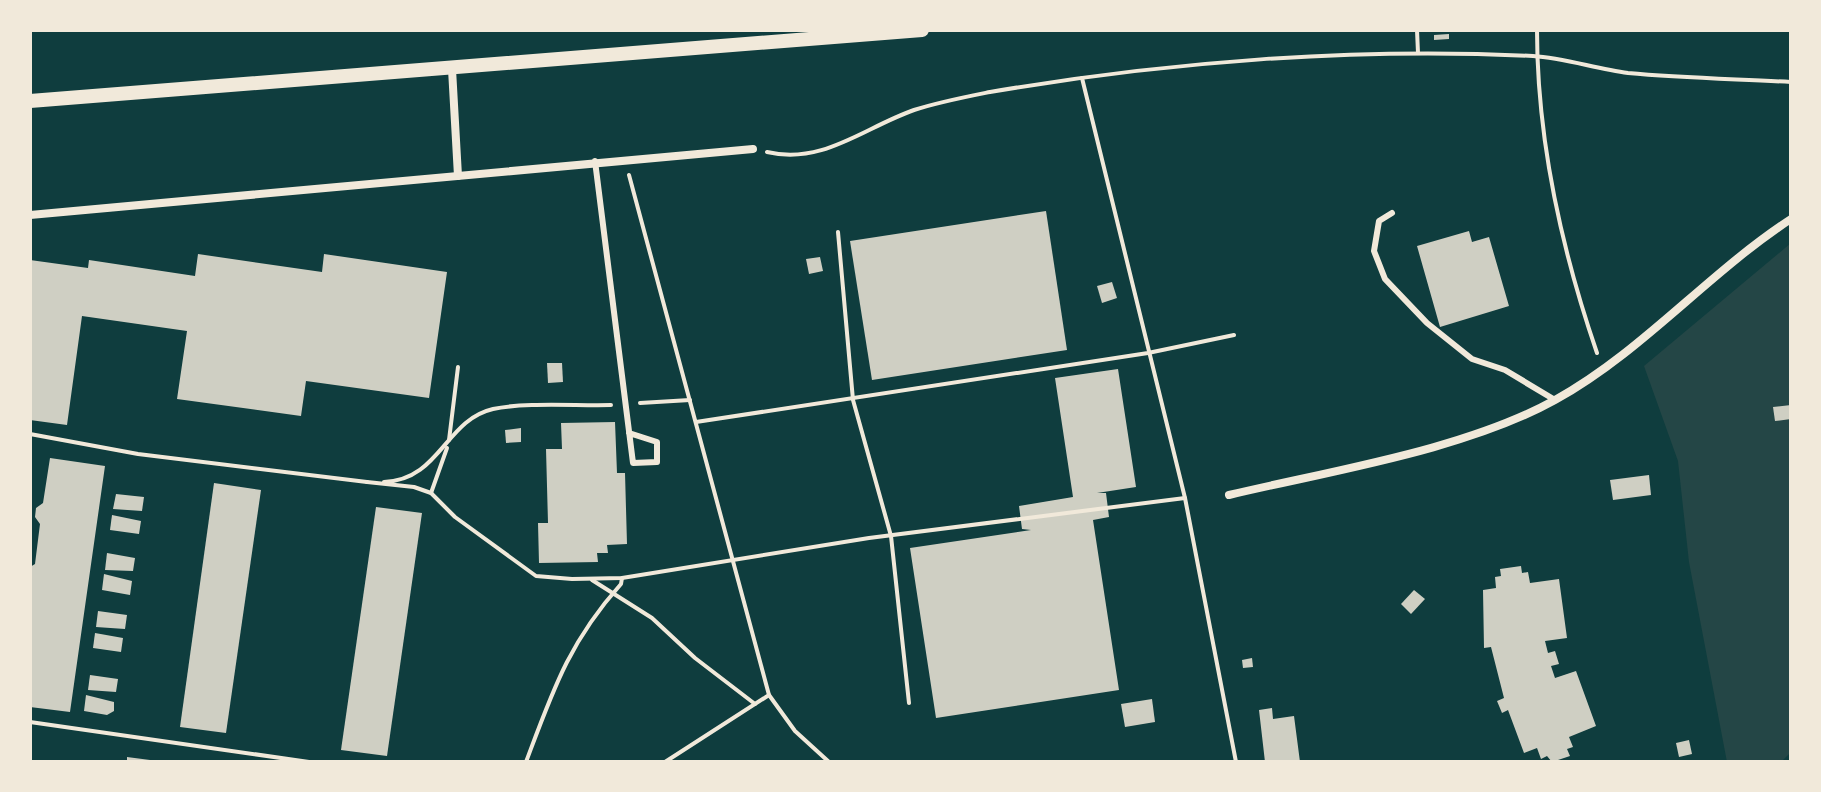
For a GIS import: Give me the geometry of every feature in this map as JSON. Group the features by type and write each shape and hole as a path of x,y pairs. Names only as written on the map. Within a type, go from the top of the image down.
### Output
{"street":[{"path":"30,101 922,30"},
{"path":"452,69 458,176"},
{"path":"30,215 595,161 753,149"},
{"path":"1229,495 1484,431 1555,400 1605,365 1791,219"}],"lane":[{"path":"595,161 625,404 633,463 657,462 657,442 629,433"},
{"path":"1392,213 1379,221 1375,240 1374,251 1385,279 1427,323 1472,359 1505,370 1555,400"}],"path":[{"path":"1417,30 1418,53"},
{"path":"1537,30 1542,143 1551,188 1596,353 1605,365"},
{"path":"753,149 790,157 819,154 913,111 961,97 1082,78 1271,61 1418,53 1537,57 1626,72 1791,82"},
{"path":"1082,78 1185,498 1236,762"},
{"path":"625,159 769,695 795,731 829,762"},
{"path":"838,232 853,400 891,536 909,703"},
{"path":"696,422 1148,353 1234,335"},
{"path":"431,493 449,442 458,367"},
{"path":"367,482 403,481 433,462 463,425 492,409 690,400"},
{"path":"30,434 138,454 414,487 431,493 455,517 536,576 622,578 891,536 1185,498"},
{"path":"590,578 652,618 695,658 755,704"},
{"path":"526,762 571,649 622,578"},
{"path":"665,762 769,695"},
{"path":"30,722 309,762"}],"shaded area":[{"path":"1791,243 1791,752 1781,762 1727,762 1689,562 1678,461 1644,366"}],"building":[{"path":"1449,34 1449,39 1434,40 1434,35"},
{"path":"1046,211 1067,350 872,380 850,241"},
{"path":"1469,231 1472,242 1489,237 1509,306 1440,327 1417,246"},
{"path":"198,254 322,272 324,254 447,272 429,398 306,381 301,416 177,399 187,331 82,316 67,425 30,420 30,260 88,268 89,260 195,276"},
{"path":"820,257 823,271 809,274 806,259"},
{"path":"1112,282 1117,298 1102,303 1097,286"},
{"path":"547,363 562,363 563,382 548,383"},
{"path":"1118,369 1136,487 1097,493 1106,493 1109,517 1093,520 1119,690 936,718 910,548 1031,530 1022,529 1019,506 1073,497 1055,378"},
{"path":"1791,405 1791,419 1775,421 1773,407"},
{"path":"615,422 617,473 625,473 627,544 607,545 608,553 597,553 598,562 539,563 538,523 548,523 546,449 562,449 561,423"},
{"path":"521,428 521,442 506,443 505,430"},
{"path":"50,458 105,466 70,712 30,707 30,567 35,564 40,524 35,517 36,508 43,503"},
{"path":"1649,475 1651,495 1613,500 1610,480"},
{"path":"214,483 261,490 226,733 180,727"},
{"path":"116,494 144,497 142,511 113,509"},
{"path":"376,507 422,513 387,756 341,750"},
{"path":"112,515 141,521 139,534 110,530"},
{"path":"107,553 135,558 133,571 105,570"},
{"path":"1521,566 1522,573 1528,572 1530,583 1559,579 1567,638 1545,641 1548,653 1555,651 1559,664 1551,666 1555,678 1576,671 1596,726 1569,737 1573,747 1567,749 1570,756 1552,762 1547,756 1541,759 1537,748 1524,753 1508,710 1502,713 1497,701 1504,698 1491,647 1484,648 1483,590 1496,588 1495,577 1501,576 1500,569"},
{"path":"104,574 132,581 130,595 102,590"},
{"path":"1414,590 1425,599 1411,614 1401,604"},
{"path":"98,611 127,615 125,629 96,627"},
{"path":"95,633 123,638 121,652 93,648"},
{"path":"1252,658 1253,667 1243,668 1242,660"},
{"path":"90,675 118,679 116,692 88,690"},
{"path":"86,695 114,702 114,711 107,715 84,711"},
{"path":"1152,699 1155,722 1125,727 1121,704"},
{"path":"1272,708 1273,719 1294,716 1300,762 1265,762 1259,710"},
{"path":"1689,740 1692,754 1679,757 1676,743"},
{"path":"127,757 150,760 150,762 127,762"}]}
